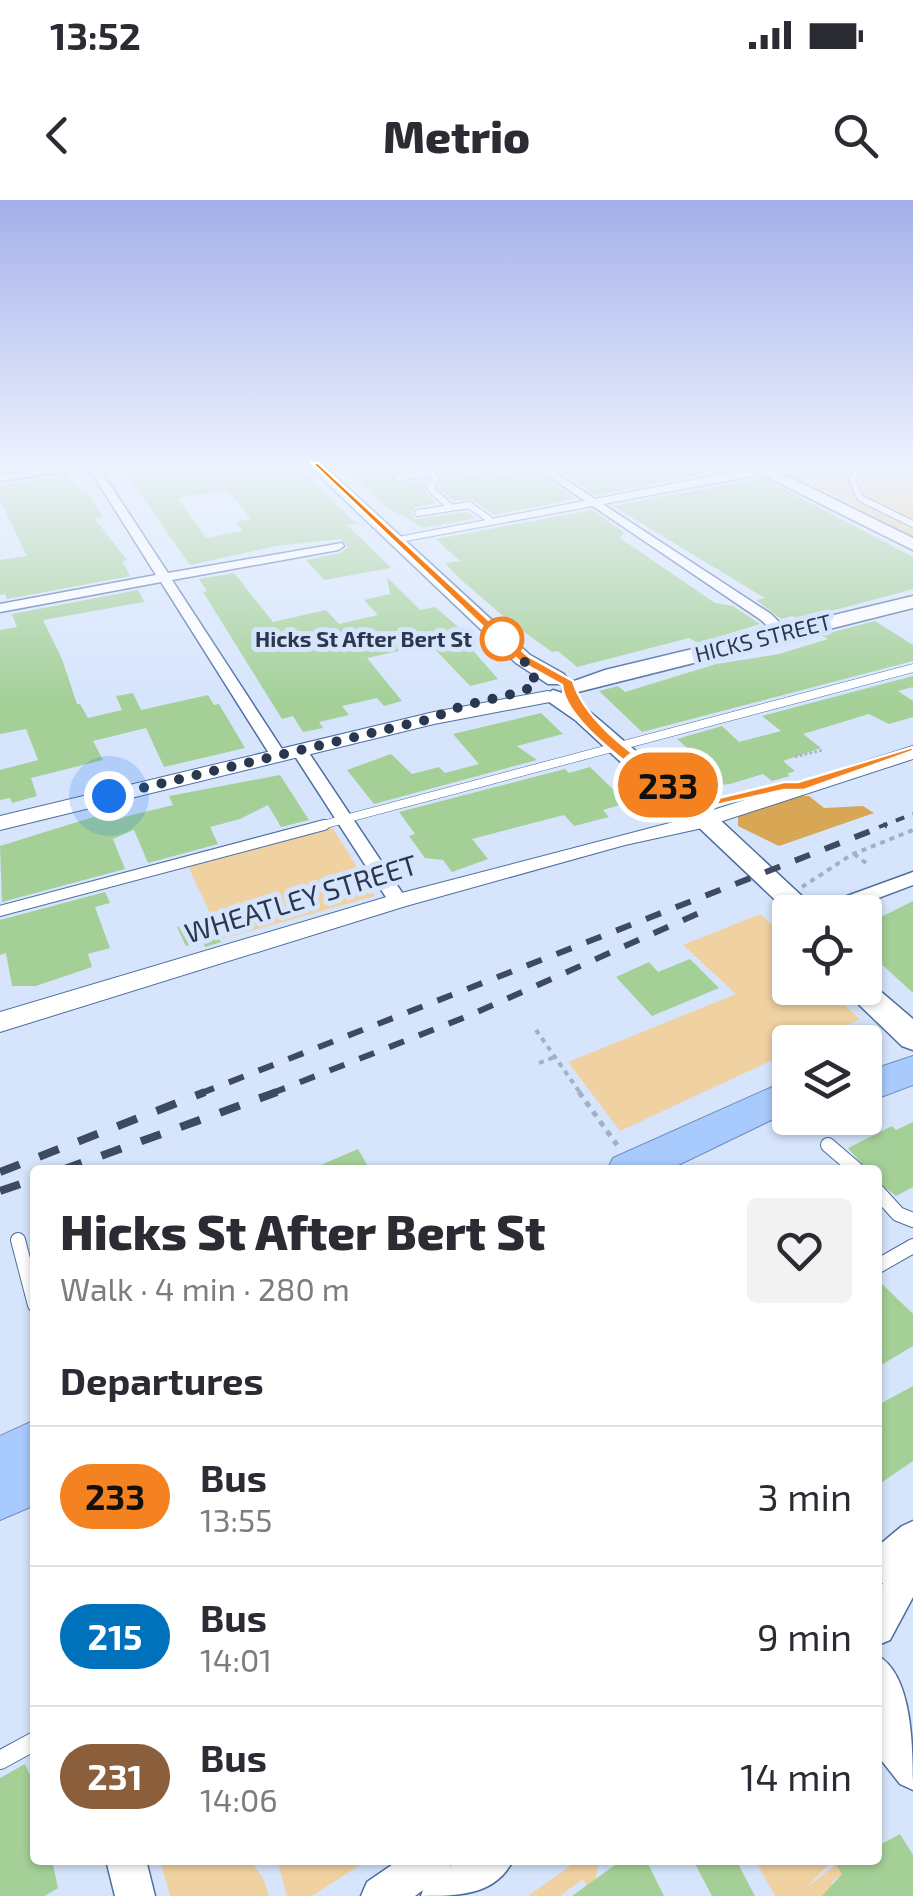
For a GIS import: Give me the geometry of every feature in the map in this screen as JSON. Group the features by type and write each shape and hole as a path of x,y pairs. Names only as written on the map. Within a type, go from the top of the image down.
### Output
{"highway":[{"path":"882,1055 913,1041"},
{"path":"882,1082 913,1070"},
{"path":"627,1163 772,1102"},
{"path":"688,1165 772,1128"}],"main road":[{"path":"401,544 646,772 650,785 693,816 780,895"},
{"name":"HICKS STREET","path":"553,688 913,602"},
{"path":"882,984 913,1012"},
{"path":"878,1005 913,1041"}],"street":[{"path":"142,544 288,753 344,821 398,901"},
{"path":"656,544 789,631"},
{"path":"0,608 338,546"},
{"name":"HICKS STREET","path":"0,822 553,688"},
{"name":"WHEATLEY STREET","path":"0,1022 398,901 693,816 790,793 799,786 913,752"},
{"path":"868,895 913,878"},
{"path":"882,1564 913,1536"},
{"path":"882,1618 913,1568"},
{"path":"882,1682 913,1742"},
{"path":"882,1733 913,1771"},
{"path":"127,1865 136,1896"},
{"path":"380,1896 426,1865"},
{"path":"441,1896 486,1865"}],"lane":[{"path":"0,911 913,668"},
{"path":"828,1145 838,1149 852,1165"},
{"path":"882,1196 898,1214 913,1220"},
{"path":"18,1240 30,1286"},
{"path":"882,1264 913,1246"},
{"path":"0,1760 30,1744"}],"path":[{"path":"795,757 823,750"},
{"path":"808,895 854,854 913,830"},
{"path":"854,854 866,863"},
{"path":"536,1030 627,1163"},
{"path":"539,1063 556,1057"}],"shaded area":[{"path":"796,796 809,796 824,808 863,806 874,813 779,846 738,826 738,815"},
{"path":"332,827 375,896 222,939 187,864"},
{"path":"760,914 772,925 772,1005 844,1005 860,1019 847,1025 772,1025 772,1060 620,1131 568,1062 736,994 683,945"},
{"path":"161,1865 254,1865 269,1896 170,1896"},
{"path":"278,1865 360,1865 312,1896 287,1896"},
{"path":"571,1865 599,1865 595,1879 601,1893 592,1896 583,1879 560,1896 528,1896"},
{"path":"758,1865 828,1865 806,1888 836,1865 853,1865 832,1882 834,1887 824,1896 775,1896"}],"building":[{"path":"21,544 115,544 127,560 122,561 130,576 7,599 5,594 0,595 0,560 27,556"},
{"path":"175,544 293,544 190,565"},
{"path":"346,544 367,544 391,568 324,580 306,560 340,553 348,547"},
{"path":"442,544 629,544 715,603 733,606 760,624 698,643 689,638 577,667 510,622 445,563 460,561"},
{"path":"676,544 889,544 913,557 913,589 798,620 792,616 781,619 756,600 765,598"},
{"path":"234,573 273,622 326,610 339,624 378,615 364,600 390,594 387,577 420,610 435,607 470,637 462,638 498,679 470,686 430,644 367,658 402,701 384,706 377,698 342,706 349,715 319,722 323,728 303,732 293,716 282,719 203,592 207,591 199,579"},
{"path":"138,590 144,602 43,620 77,704 88,718 122,710 116,696 133,693 141,710 208,695 214,705 219,704 245,748 164,767 146,728 93,741 103,760 31,778 37,796 12,803 10,798 0,800 0,770 38,760 26,729 0,734 0,630 17,627 12,614"},
{"path":"875,621 913,645 913,661 642,732 599,691 618,686 625,692 716,664 779,654 828,639 821,635"},
{"path":"913,676 913,687 898,691 913,701 913,717 889,724 869,714 803,734 821,748 783,761 795,771 787,774 790,776 772,781 763,774 730,784 694,788 674,768 683,766 674,759 693,753 677,739 722,726 739,742 781,731 762,716"},
{"path":"541,713 563,734 517,746 537,760 374,804 347,770 391,754 412,774 439,767 445,773 479,764 453,734"},
{"path":"590,767 627,803 603,810 609,817 574,826 564,815 472,839 488,859 452,872 443,860 425,858 409,836 415,834 399,812 565,769 569,773"},
{"path":"280,775 309,820 281,827 268,805 240,819 210,827 218,844 148,863 134,830 113,839 125,869 2,902 0,846 103,814 116,819 173,805 169,796"},
{"path":"105,892 110,903 95,907 110,948 88,954 92,967 36,986 12,986 6,953 0,955 0,920"},
{"path":"913,901 913,993 882,965 882,916"},
{"path":"210,917 221,942 205,947 203,941 186,946 177,927"},
{"path":"690,959 719,988 652,1016 616,977 649,962 658,972"},
{"path":"913,1122 913,1187 896,1196 882,1185 882,1165 863,1165 848,1148 882,1135 892,1126 896,1130"},
{"path":"358,1149 367,1165 321,1165"},
{"path":"882,1284 913,1314 913,1346 882,1365"},
{"path":"913,1386 913,1461 882,1482 882,1403"},
{"path":"25,1764 30,1776 30,1865 53,1865 58,1888 45,1896 0,1896 0,1778"},
{"path":"900,1834 913,1855 913,1896 822,1896 842,1874 836,1865 882,1865 882,1844"},
{"path":"615,1865 648,1865 664,1896 572,1896"},
{"path":"696,1865 739,1865 755,1896 712,1896"}],"railway":[{"path":"879,827 913,814"},
{"path":"199,1094 886,825"},
{"path":"270,1094 468,1016 706,910"},
{"path":"0,1172 205,1092"},
{"path":"76,1165 277,1092"},
{"path":"0,1191 30,1181"}],"bus line":[{"name":"233","path":"401,544 523,659 569,684 569,693 581,706 583,715 646,772 664,781 695,808 784,786 799,786 913,751"}],"place":[{"name":"Hicks St After Bert St","path":"502,639"}],"route":[{"path":"109,796 434,718 463,705 500,699 534,686 537,683 523,659 502,639"}]}
